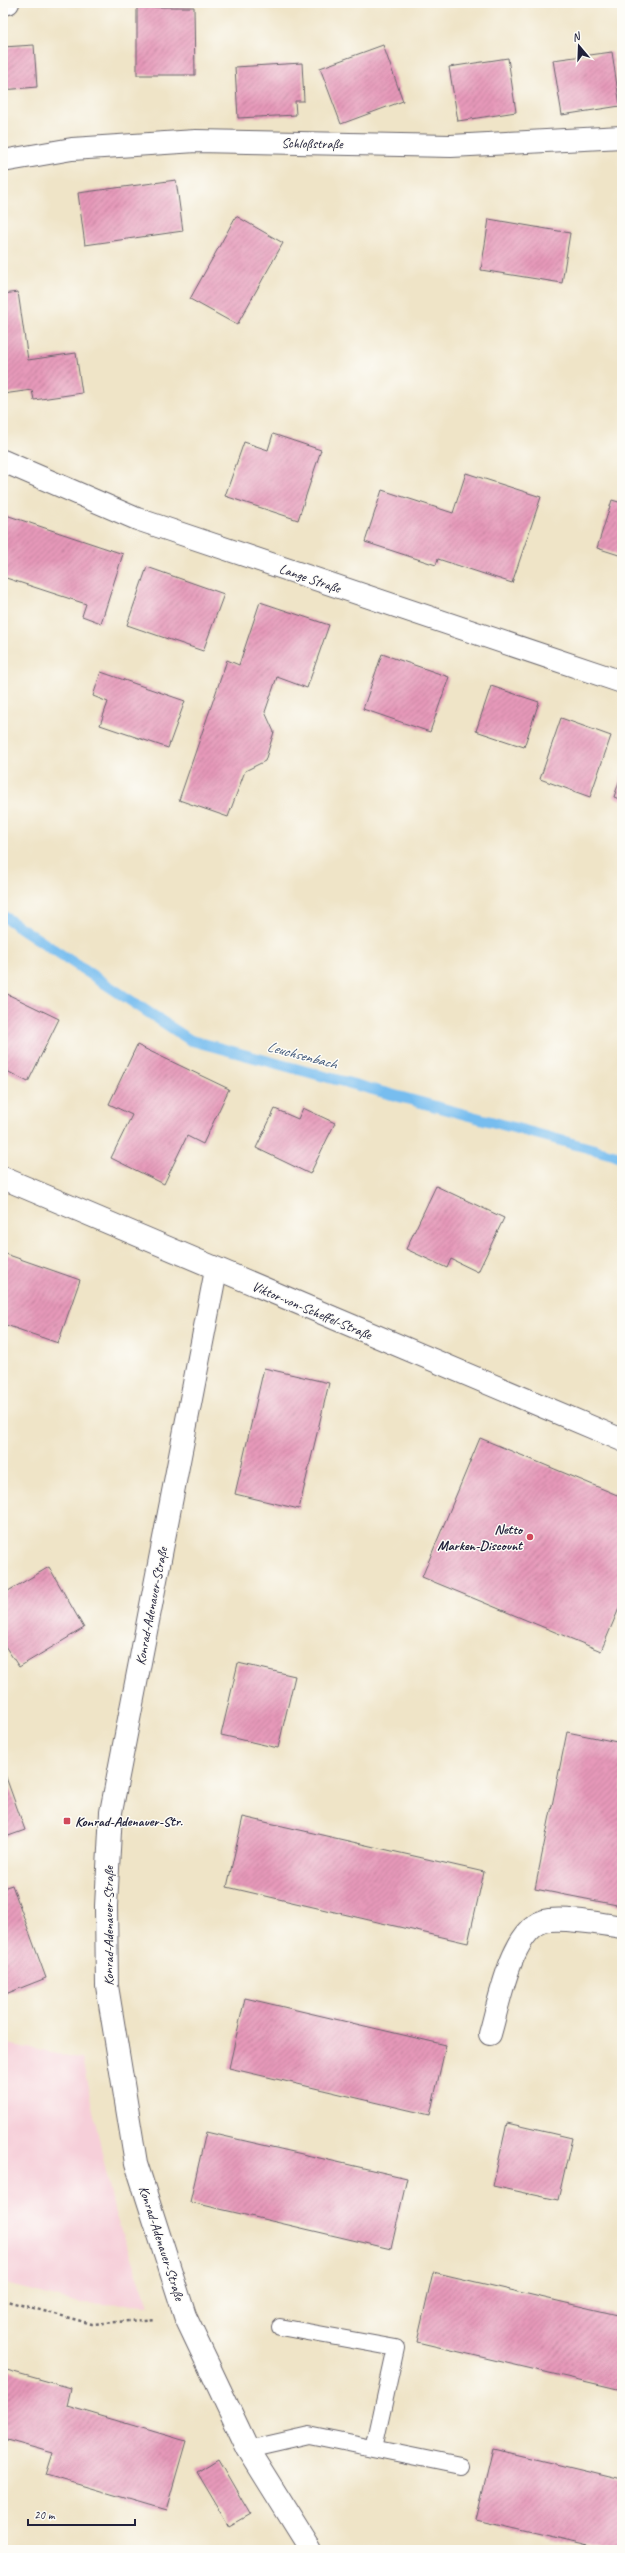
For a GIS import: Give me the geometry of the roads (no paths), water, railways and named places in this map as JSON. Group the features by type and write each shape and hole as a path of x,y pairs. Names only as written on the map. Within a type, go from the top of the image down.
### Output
{"street":[{"path":"3,4 8,3"},
{"name":"Schloßstraße","path":"3,161 72,149 196,142 451,146 622,137"},
{"name":"Lange Straße","path":"3,461 137,519 622,682"},
{"name":"Viktor-von-Scheffel-Straße","path":"3,1178 216,1270 622,1440"},
{"name":"Konrad-Adenauer-Straße","path":"216,1270 111,1812 106,1906 107,1986 136,2163 185,2316 248,2449 311,2550"},
{"path":"490,2034 513,1958 520,1942 531,1928 548,1920 622,1927"}],"lane":[{"path":"280,2327 396,2348 374,2448"},
{"path":"248,2449 309,2435 460,2466"}],"waterway":[{"name":"Leuchsenbach","path":"3,916 190,1040 622,1157"}],"place":[{"name":"Netto Marken-Discount","path":"530,1537"},
{"name":"Konrad-Adenauer-Str.","path":"67,1821"}]}
